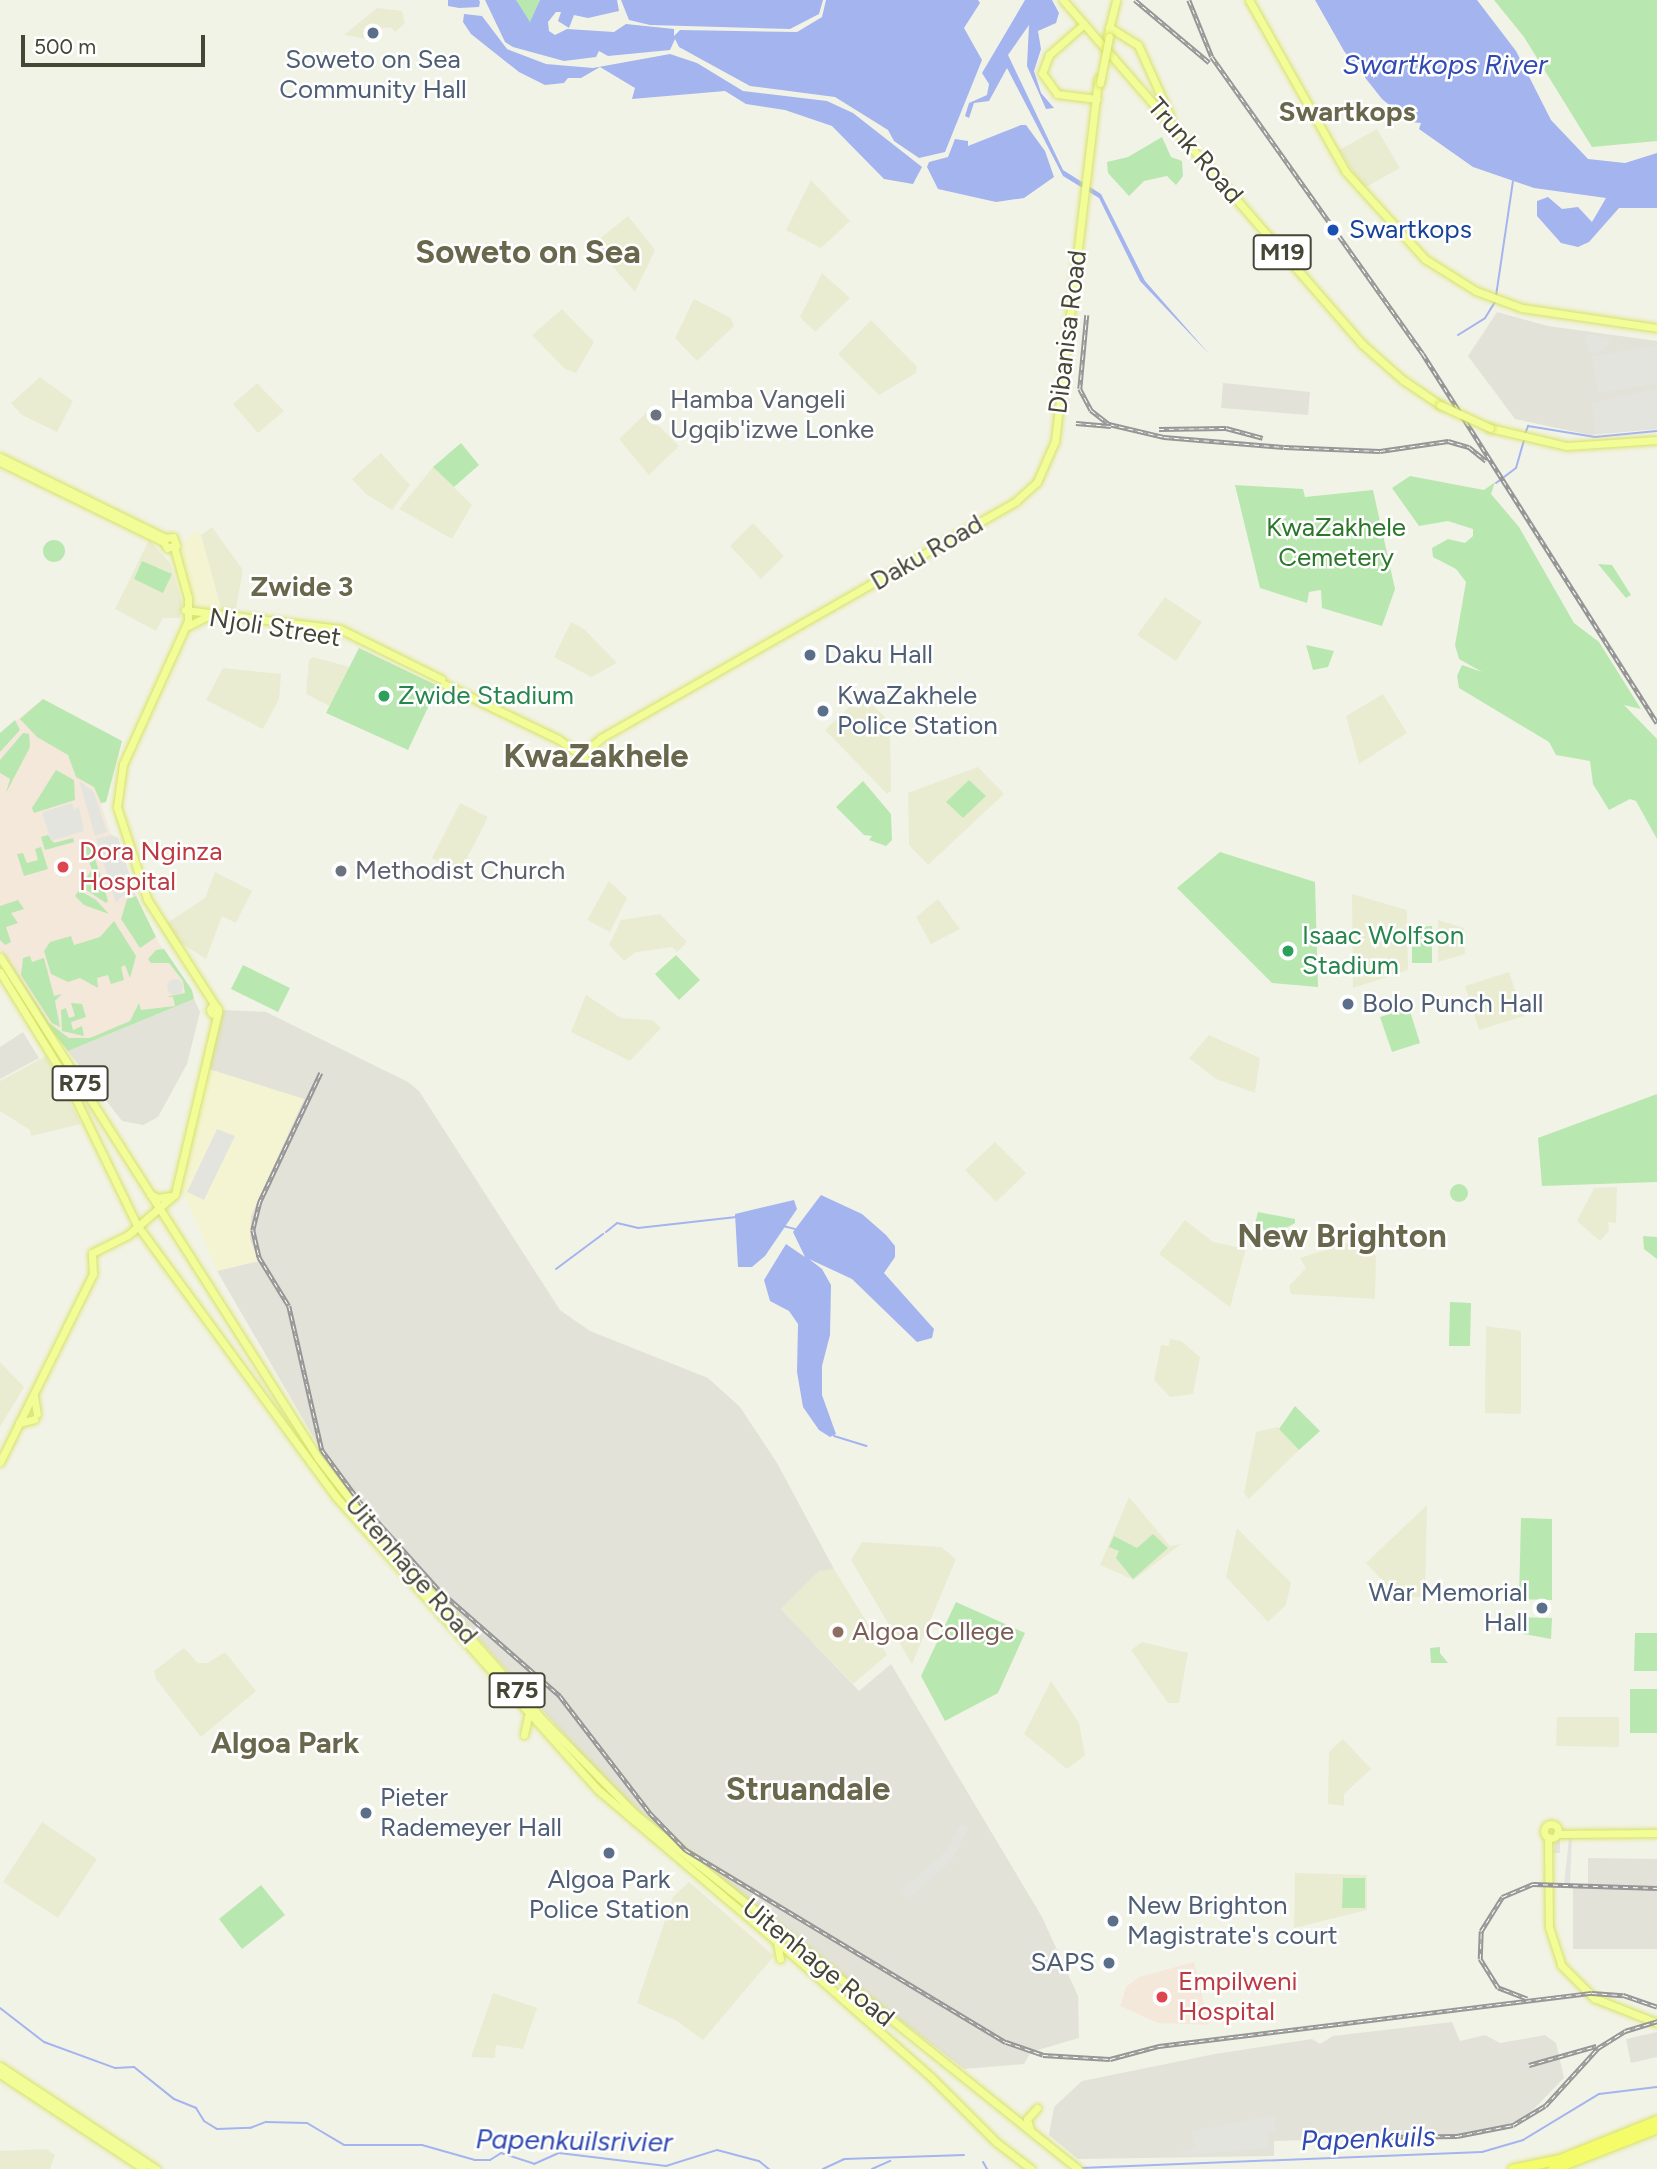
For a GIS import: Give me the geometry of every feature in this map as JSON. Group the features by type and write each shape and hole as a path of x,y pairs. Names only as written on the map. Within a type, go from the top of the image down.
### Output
{"highway":[{"path":"1606,2146 1657,2114"},
{"path":"1606,2146 1657,2120"},
{"path":"1552,2169 1606,2146 1657,2129"},
{"path":"1511,2169 1593,2151"}],"main road":[{"name":"Trunk Road","path":"1063,0 1383,364 1403,380 1440,405 1490,428 1567,446 1657,440"},
{"name":"Dibanisa Road","path":"1046,469 1055,441 1098,84 1116,0"},
{"path":"1249,0 1346,172 1411,247 1440,270 1501,301 1557,315 1657,328"},
{"path":"1113,13 1120,31"},
{"path":"1084,24 1049,55 1042,73 1053,92 1096,99"},
{"path":"1110,27 1138,45 1163,105 1184,138"},
{"path":"1080,97 1098,84"},
{"path":"0,459 168,544 188,601 186,628 123,764 117,807 147,899 207,991 215,1010 215,1033 168,1199 166,1220"},
{"name":"Daku Road","path":"584,755 603,740 798,624 1016,501 1046,469"},
{"path":"168,544 187,613 169,664"},
{"path":"186,628 203,615 188,601"},
{"name":"Njoli Street","path":"187,613 340,629 584,755"},
{"name":"Uitenhage Road","path":"0,957 158,1208 341,1490 583,1764 659,1833 1034,2134"},
{"name":"Uitenhage Road","path":"0,972 67,1081 137,1225 337,1498 597,1790 777,1942 932,2079 996,2142 1031,2169"},
{"path":"149,1193 168,1199"},
{"path":"0,1462 93,1274 92,1253 128,1233 168,1199"},
{"path":"128,1233 131,1214"},
{"path":"128,1233 145,1236"},
{"path":"17,1425 36,1416 36,1389"},
{"path":"524,1735 530,1723 526,1712"},
{"path":"1657,1833 1557,1834 1550,1846 1549,1927 1561,1965 1594,1998 1657,2023"},
{"path":"777,1942 780,1959"},
{"path":"0,2066 156,2169"},
{"path":"0,2074 144,2169"},
{"path":"1034,2134 1027,2121 1037,2108"},
{"name":"R75","path":"1034,2134 1075,2167"}],"shaded area":[{"path":"377,8 402,11 405,23 395,32 391,27 370,30 373,40 344,35"},
{"path":"1377,129 1400,168 1364,188 1339,150"},
{"path":"811,180 850,221 821,248 786,230"},
{"path":"628,216 655,250 635,292 593,244"},
{"path":"822,273 850,298 815,332 800,317"},
{"path":"694,299 731,318 734,326 697,361 675,338"},
{"path":"562,309 594,342 576,373 565,369 532,335"},
{"path":"1497,312 1548,326 1657,341 1657,429 1590,435 1515,419 1468,356"},
{"path":"871,320 917,367 916,373 879,395 838,354"},
{"path":"1589,334 1609,338 1609,344 1598,353 1589,352 1584,337"},
{"path":"1657,345 1657,383 1598,393 1592,357"},
{"path":"40,377 73,401 57,432 22,415 11,403"},
{"path":"257,383 284,411 258,433 233,404"},
{"path":"1223,383 1310,392 1308,415 1221,408"},
{"path":"1657,389 1657,428 1596,434 1592,403"},
{"path":"646,413 679,446 649,475 619,439"},
{"path":"381,453 410,485 392,510 366,494 352,479"},
{"path":"433,467 472,505 452,539 399,509"},
{"path":"753,523 784,556 761,579 730,546"},
{"path":"212,527 243,570 235,614 222,612 201,535"},
{"path":"199,529 222,612 205,611 193,600 182,557 186,539"},
{"path":"149,540 170,563 182,603 180,618 163,618 156,631 115,609"},
{"path":"1165,597 1202,622 1176,661 1137,635"},
{"path":"571,622 584,629 617,663 591,677 554,657"},
{"path":"313,657 350,667 330,706 306,694 309,660"},
{"path":"223,668 281,674 279,699 263,729 206,700"},
{"path":"1383,694 1407,733 1359,764 1346,716"},
{"path":"862,695 890,722 891,791 887,794 825,730"},
{"name":"Dora Nginza Hospital","path":"43,699 122,741 106,802 101,804 111,834 118,838 143,917 194,999 68,1051 0,949 0,733"},
{"path":"978,767 1004,794 928,865 909,845 908,793"},
{"path":"79,781 94,792 107,832 95,836"},
{"path":"72,803 74,809 79,807 84,831 51,841 42,812"},
{"path":"460,803 488,817 460,872 432,858"},
{"path":"111,835 118,838 136,896 124,895 116,903 96,839"},
{"path":"215,872 252,891 236,923 222,916 206,959 179,942 167,923 205,898"},
{"path":"609,881 627,898 610,932 587,920"},
{"path":"1352,894 1407,910 1408,970 1353,988"},
{"path":"938,899 960,929 931,944 916,917"},
{"path":"660,914 687,942 677,952 672,947 636,952 624,961 609,945 621,920"},
{"path":"1438,920 1464,928 1465,954 1438,962"},
{"path":"1509,972 1524,1016 1479,1030 1465,986"},
{"path":"172,979 178,979 183,987 181,993 172,995 167,990 167,984"},
{"path":"586,995 621,1018 652,1020 661,1028 630,1061 571,1032"},
{"path":"194,999 200,1012 187,1064 158,1117 143,1125 122,1121 68,1051"},
{"path":"218,1011 266,1012 408,1082 419,1091 560,1310 590,1331 708,1378 740,1407 777,1463 834,1569 781,1609 859,1691 891,1664 1042,1917 1078,1996 1079,2038 1031,2052 1024,2064 964,2069 778,1927 616,1792 343,1488 217,1271 259,1261 250,1240 251,1216 304,1099 209,1069"},
{"path":"23,1032 39,1058 0,1079 0,1047"},
{"path":"1209,1035 1260,1058 1255,1093 1216,1079 1189,1058"},
{"path":"46,1056 81,1124 31,1136 30,1130 0,1111 0,1081"},
{"path":"209,1069 305,1099 251,1216 250,1240 259,1261 217,1271 182,1189"},
{"path":"217,1129 235,1136 204,1200 187,1192"},
{"path":"995,1142 1026,1173 996,1202 965,1170"},
{"path":"1617,1187 1616,1223 1608,1222 1609,1231 1600,1241 1577,1221 1594,1188"},
{"path":"1185,1220 1213,1242 1246,1249 1230,1307 1159,1254"},
{"path":"1353,1241 1376,1256 1375,1299 1291,1294 1289,1286 1306,1268 1300,1258"},
{"path":"1486,1326 1521,1331 1521,1414 1485,1413"},
{"path":"1170,1339 1181,1341 1200,1357 1193,1394 1170,1397 1154,1380 1161,1345 1169,1346"},
{"path":"0,1362 24,1387 0,1427"},
{"path":"1278,1427 1299,1450 1249,1499 1244,1493 1256,1432"},
{"path":"1129,1497 1170,1546 1181,1544 1134,1580 1100,1565"},
{"path":"1427,1505 1425,1597 1398,1597 1366,1563"},
{"path":"1237,1528 1291,1583 1286,1605 1268,1622 1226,1577"},
{"path":"862,1542 941,1547 956,1559 912,1664 851,1560"},
{"name":"Algoa College","path":"834,1569 887,1655 853,1684 781,1609 819,1571"},
{"path":"1142,1642 1188,1653 1179,1703 1168,1703 1131,1650"},
{"path":"184,1648 198,1663 208,1663 225,1652 256,1691 201,1737 156,1679 154,1671"},
{"path":"1051,1681 1079,1723 1085,1755 1067,1769 1024,1734"},
{"path":"1557,1717 1619,1717 1619,1747 1556,1746"},
{"path":"1343,1739 1371,1769 1344,1794 1344,1806 1328,1804 1329,1752"},
{"path":"42,1822 97,1859 58,1918 3,1882"},
{"path":"961,1824 969,1827 951,1861 908,1899 901,1891 946,1851"},
{"path":"1572,1837 1570,1884 1564,1884 1569,1839 1560,1839 1560,1853 1554,1853 1556,1838"},
{"path":"1588,1858 1657,1859 1657,1949 1573,1949 1573,1885 1588,1886"},
{"path":"1295,1873 1367,1875 1367,1910 1294,1928"},
{"path":"689,1882 774,1956 703,2040 677,2021 637,2003 673,1897"},
{"name":"Empilweni Hospital","path":"1194,1962 1209,2025 1158,2023 1120,2006 1126,1987 1139,1977"},
{"path":"493,1993 537,2008 523,2049 496,2045 495,2058 471,2057"},
{"path":"1452,2022 1460,2041 1485,2035 1500,2043 1545,2035 1556,2043 1564,2078 1527,2116 1480,2135 1274,2141 1274,2156 1078,2159 1049,2135 1054,2107 1082,2081 1215,2054 1312,2039 1320,2044 1333,2036"},
{"path":"1657,2032 1657,2057 1631,2063 1626,2039"},
{"path":"1274,2116 1276,2132 1266,2133 1269,2148 1169,2156 1195,2147 1192,2131"},
{"path":"46,2149 55,2155 50,2169 0,2169 0,2151"}],"green space":[{"path":"516,0 540,0 531,22 524,17"},
{"path":"1494,0 1657,0 1657,141 1592,147 1524,37"},
{"path":"1162,137 1171,157 1182,161 1183,176 1176,185 1167,176 1144,181 1129,196 1108,173 1107,162 1128,157"},
{"path":"461,443 479,465 454,487 433,467"},
{"path":"1410,476 1484,490 1495,482 1491,494 1519,527 1574,623 1599,642 1641,709 1624,705 1657,739 1657,839 1636,801 1630,799 1609,810 1593,784 1590,761 1556,755 1549,742 1459,688 1457,676 1462,665 1482,672 1459,659 1455,645 1466,582 1456,569 1433,557 1432,548 1448,539 1465,543 1473,536 1473,529 1448,521 1419,526 1392,488"},
{"name":"KwaZakhele Cemetery","path":"1235,485 1303,489 1305,497 1373,490 1395,589 1382,626 1322,608 1321,590 1309,592 1307,603 1260,588"},
{"path":"54,540 62,543 65,551 62,559 54,562 46,559 43,551 46,543"},
{"path":"142,561 172,574 163,593 134,579"},
{"path":"1598,564 1612,565 1631,595 1626,598"},
{"path":"1306,645 1334,651 1328,667 1313,670"},
{"name":"Zwide Stadium","path":"359,648 438,686 408,750 326,713"},
{"path":"43,699 122,741 106,802 101,803 94,787 76,777 68,755 37,737 20,719"},
{"path":"15,720 20,730 0,752 0,733"},
{"path":"23,733 29,734 30,747 6,793 10,779 0,773 0,760"},
{"path":"56,770 74,780 75,800 34,813 32,808"},
{"path":"969,780 986,796 963,818 946,802"},
{"path":"863,781 891,814 892,840 886,846 869,840 872,836 864,835 836,807"},
{"path":"48,835 54,843 73,838 74,842 45,850 41,837"},
{"path":"90,842 108,901 106,903 80,886 92,870 83,844"},
{"path":"41,847 48,869 24,876 17,854 23,853 27,863 38,860 35,849"},
{"path":"1220,852 1315,882 1318,987 1272,983 1177,888"},
{"path":"79,890 96,900 109,914 84,905 75,896"},
{"path":"136,896 156,937 140,948 121,919 127,899"},
{"path":"18,900 24,909 11,913 18,923 6,927 11,942 5,945 0,940 0,906"},
{"path":"114,921 136,956 130,978 125,965 121,967 124,980 111,984 108,975 97,978 98,988 80,978 68,982 51,974 44,951 50,942 71,936 74,945 100,937"},
{"path":"1432,926 1432,963 1412,963 1412,927"},
{"path":"0,946 49,1023 69,1038 90,1038 130,1021 139,1003 141,1010 175,1006 173,997 166,997 185,993 183,981 169,963 151,963 148,959 156,950 164,949 192,990 194,999 68,1051 51,1030"},
{"path":"676,955 700,980 679,1000 655,974"},
{"path":"30,956 32,962 44,958 54,996 62,994 55,1001 60,1027 52,1023 21,975 23,958"},
{"path":"243,965 290,988 278,1012 231,989"},
{"path":"71,1003 82,1004 86,1017 71,1022 73,1030 82,1026 84,1036 62,1031 61,1010 66,1008 69,1018 75,1016"},
{"path":"1409,1008 1420,1043 1392,1052 1380,1017"},
{"path":"1657,1094 1657,1182 1542,1186 1538,1138"},
{"path":"1459,1184 1465,1187 1468,1193 1465,1199 1459,1202 1453,1199 1450,1193 1453,1187"},
{"path":"1258,1212 1295,1219 1295,1223 1272,1236 1255,1223"},
{"path":"1643,1236 1657,1237 1657,1259 1644,1249"},
{"path":"1450,1302 1471,1303 1470,1346 1449,1346"},
{"path":"1295,1406 1320,1431 1299,1450 1279,1429"},
{"path":"1521,1518 1552,1519 1552,1600 1519,1599"},
{"path":"1153,1534 1168,1548 1133,1579 1116,1558 1119,1551 1109,1547 1114,1536 1137,1548"},
{"path":"956,1602 1025,1633 998,1693 945,1721 921,1676"},
{"path":"1518,1617 1552,1618 1551,1639 1518,1633"},
{"path":"1635,1633 1657,1633 1657,1671 1634,1671"},
{"path":"1440,1647 1440,1653 1448,1663 1431,1663 1430,1648"},
{"path":"1630,1689 1657,1689 1657,1733 1630,1733"},
{"path":"1343,1878 1365,1878 1365,1908 1342,1908"},
{"path":"261,1885 285,1915 242,1949 219,1919"}],"water":[{"path":"448,0 480,2 479,7 459,8 448,6"},
{"path":"485,0 516,0 530,22 540,0 617,0 619,11 588,18 574,15 569,28 558,21 561,12 556,12 548,22 549,31 555,35 567,29 614,32 626,24 674,29 674,36 680,30 797,32 822,17 826,0 978,0 980,3 964,28 982,60 945,152 919,158 894,141 888,130 835,97 750,86 679,47 675,39 670,50 608,56 599,51 596,57 564,61 513,47 505,42"},
{"path":"621,0 823,0 819,14 790,29 650,25 629,20"},
{"path":"1025,0 1052,0 1059,13 1056,23 1038,31 1041,49 1034,71 1041,93 1054,108 1046,109 1027,66 1029,25 1008,55 1063,170 1101,194 1145,281 1210,355 1140,281 1099,198 1063,176 1007,68 989,101 974,103 969,118 965,116 969,103 987,95 989,84 982,73"},
{"name":"Swartkops River","path":"1315,0 1477,0 1516,51 1551,120 1588,159 1625,163 1657,153 1657,208 1619,208 1589,242 1578,247 1561,243 1537,216 1537,201 1548,197 1562,209 1578,207 1592,222 1606,198 1534,188 1473,167 1419,129 1421,123 1410,122 1382,99 1344,51"},
{"path":"464,14 482,16 507,49 546,64 593,68 670,54 697,63 743,91 827,101 853,113 922,167 913,184 884,179 832,126 785,110 746,104 725,91 632,99 635,88 600,67 581,78 568,78 564,83 545,85 519,72 471,34 463,22"},
{"path":"1026,125 1045,151 1054,177 1024,198 996,202 938,189 927,167 929,162 948,157 955,139 968,141 968,146"},
{"path":"821,1195 862,1214 886,1235 895,1246 895,1257 884,1273 934,1329 932,1338 917,1342 852,1279 809,1259 822,1269 831,1285 830,1335 822,1366 822,1395 836,1434 830,1437 819,1430 803,1407 797,1372 798,1324 789,1311 770,1301 764,1280 786,1244 805,1257 793,1232"},
{"path":"794,1200 797,1209 765,1256 752,1267 738,1267 735,1214"}],"waterway":[{"path":"1496,296 1513,181"},
{"path":"1458,335 1485,318 1495,302"},
{"path":"1525,434 1528,426 1595,437 1657,431"},
{"path":"1496,483 1516,468 1524,440"},
{"path":"606,1232 617,1223 638,1228 736,1217"},
{"path":"783,1226 795,1229"},
{"path":"556,1269 603,1234"},
{"path":"834,1436 867,1446"},
{"name":"Papenkuilsrivier","path":"0,2008 44,2042 115,2068 134,2067 174,2099 196,2108 204,2121 217,2129 250,2128 266,2122 307,2123 344,2145 422,2145 475,2160 490,2160 501,2153 534,2164 559,2153 666,2166 717,2150 759,2161 769,2169"},
{"name":"Papenkuils","path":"1081,2168 1482,2152 1523,2140 1599,2094 1657,2087"},
{"name":"Papenkuilsrivier","path":"823,2169 844,2159 964,2155"},
{"path":"872,2169 890,2161"},
{"path":"983,2162 987,2169"}],"railway":[{"path":"1135,0 1209,62"},
{"path":"1189,0 1212,57 1423,354 1657,723"},
{"path":"1087,315 1080,389 1091,410 1109,424 1164,437 1284,447 1380,451 1448,441 1469,447 1486,461"},
{"path":"1076,423 1111,426"},
{"path":"1159,429 1226,428 1263,438"},
{"path":"321,1073 260,1202 253,1230 259,1257 289,1306 322,1450 360,1502 439,1590 560,1696 650,1813 686,1850 1006,2042 1043,2055 1110,2059 1159,2046 1592,1993 1623,1995 1657,2007"},
{"path":"1527,1999 1498,1988 1480,1959 1481,1931 1502,1897 1533,1884 1657,1888"},
{"path":"1385,2137 1457,2136 1513,2125 1545,2106 1598,2048 1625,2031 1657,2021"},
{"path":"1529,2065 1596,2046"}],"place":[{"name":"Soweto on Sea Community Hall","path":"373,33"},
{"name":"Swartkops","path":"1333,230"},
{"name":"Hamba Vangeli Ugqib'izwe Lonke","path":"656,415"},
{"name":"Daku Hall","path":"810,655"},
{"name":"Zwide Stadium","path":"384,696"},
{"name":"KwaZakhele Police Station","path":"823,711"},
{"name":"Dora Nginza Hospital","path":"63,867"},
{"name":"Methodist Church","path":"341,871"},
{"name":"Isaac Wolfson Stadium","path":"1288,951"},
{"name":"Bolo Punch Hall","path":"1348,1004"},
{"name":"War Memorial Hall","path":"1542,1608"},
{"name":"Algoa College","path":"838,1632"},
{"name":"Pieter Rademeyer Hall","path":"366,1813"},
{"name":"Algoa Park Police Station","path":"609,1853"},
{"name":"New Brighton Magistrate's court","path":"1113,1921"},
{"name":"SAPS","path":"1109,1963"},
{"name":"Empilweni Hospital","path":"1162,1997"}],"district":[{"name":"Swartkops","path":"1347,111"},
{"name":"Soweto on Sea","path":"528,252"},
{"name":"Zwide 3","path":"302,586"},
{"name":"KwaZakhele","path":"596,756"},
{"name":"New Brighton","path":"1342,1236"},
{"name":"Algoa Park","path":"285,1743"},
{"name":"Struandale","path":"808,1789"}]}
